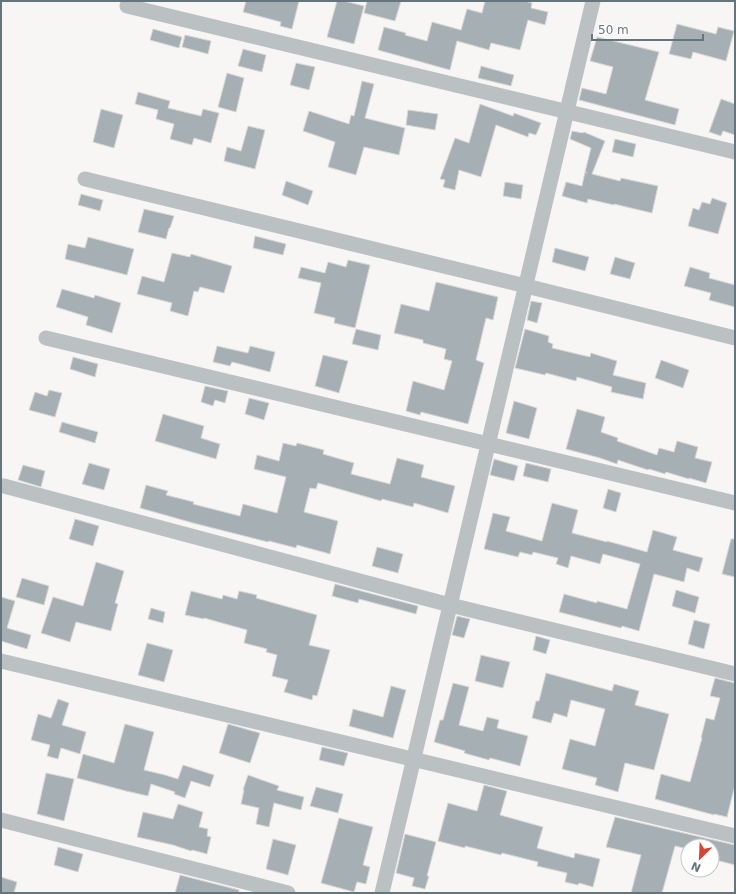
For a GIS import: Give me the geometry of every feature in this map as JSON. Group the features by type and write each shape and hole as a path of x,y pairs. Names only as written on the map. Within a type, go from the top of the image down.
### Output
{"street":[{"path":"382,893 593,1"},
{"path":"127,6 735,152"},
{"path":"85,179 735,338"},
{"path":"46,338 735,503"},
{"path":"4,486 450,605 735,674"},
{"path":"1,661 735,836"},
{"path":"1,820 288,893"}],"building":[{"path":"246,1 299,1 292,29 280,26 281,22 243,12"},
{"path":"337,1 344,1 364,6 354,44 327,37"},
{"path":"367,1 401,1 395,21 364,13"},
{"path":"485,1 525,1 532,3 531,8 548,12 545,25 528,20 520,50 491,43 489,50 457,41 450,70 378,50 384,27 427,41 432,22 461,30 467,9 482,13"},
{"path":"677,24 716,34 718,27 734,31 726,61 693,52 691,59 669,54"},
{"path":"153,29 182,37 179,48 150,40"},
{"path":"185,35 211,41 208,54 182,47"},
{"path":"597,37 659,52 645,100 679,109 675,125 579,100 582,88 606,94 613,67 590,61"},
{"path":"243,49 266,55 262,72 238,66"},
{"path":"296,63 315,67 309,90 290,85"},
{"path":"481,66 514,75 511,86 478,78"},
{"path":"227,73 244,78 236,112 218,107"},
{"path":"362,81 374,84 365,118 405,128 399,155 364,147 356,175 328,167 335,142 303,131 309,111 349,124 351,115 354,116"},
{"path":"138,92 170,101 168,108 201,116 203,109 219,113 211,143 194,138 192,145 170,139 174,124 156,119 158,110 135,104"},
{"path":"721,99 735,104 735,135 723,131 721,136 709,132"},
{"path":"480,104 513,116 514,113 541,123 536,135 529,133 528,137 496,125 481,177 459,170 455,190 443,187 445,180 440,179 455,138 469,143"},
{"path":"101,109 123,115 114,148 93,142"},
{"path":"408,110 438,114 435,130 406,125"},
{"path":"248,126 265,130 255,169 224,161 227,147 241,151"},
{"path":"572,131 584,132 605,141 592,174 620,181 621,178 658,186 652,213 588,199 587,203 562,196 566,182 582,186 591,148 570,139"},
{"path":"615,139 636,144 633,157 612,152"},
{"path":"286,181 313,191 308,205 282,195"},
{"path":"505,182 523,185 521,199 503,196"},
{"path":"81,194 103,200 100,211 78,205"},
{"path":"712,198 727,203 718,234 688,226 693,208 699,210 702,202 710,204"},
{"path":"144,209 174,216 166,239 138,232"},
{"path":"255,236 286,244 283,255 253,248"},
{"path":"88,237 134,249 127,275 65,259 68,244 85,248"},
{"path":"555,248 589,257 585,271 552,262"},
{"path":"172,253 190,257 191,254 232,266 224,293 200,287 198,292 194,291 188,316 170,311 172,303 137,294 142,276 164,282"},
{"path":"615,257 635,263 630,279 610,274"},
{"path":"348,260 370,265 355,328 334,323 335,318 314,313 321,283 298,278 301,267 325,273 328,262 346,267"},
{"path":"690,267 710,273 709,278 735,285 735,307 709,300 711,293 684,286"},
{"path":"436,282 498,297 493,320 486,318 476,360 484,363 468,424 421,412 420,415 406,411 413,381 444,390 452,361 444,359 446,349 423,343 423,340 394,333 401,304 429,311"},
{"path":"62,289 94,298 95,295 121,303 112,333 86,325 88,317 56,307"},
{"path":"531,301 542,303 537,323 527,320"},
{"path":"356,329 381,335 378,350 352,344"},
{"path":"525,329 549,336 548,342 553,344 552,348 590,357 591,353 617,361 613,375 646,383 643,399 611,392 612,387 577,377 576,381 546,373 545,375 515,368"},
{"path":"217,346 248,353 250,346 275,352 270,372 232,362 230,366 213,362"},
{"path":"323,355 348,361 339,393 315,386"},
{"path":"73,357 98,364 95,377 70,369"},
{"path":"661,360 689,370 683,388 655,378"},
{"path":"205,386 228,391 225,403 215,400 213,406 201,402"},
{"path":"49,390 62,393 55,417 29,410 35,392 47,396"},
{"path":"249,398 269,403 264,420 245,414"},
{"path":"514,401 537,408 529,439 506,433"},
{"path":"577,409 605,417 601,432 618,438 617,441 657,455 659,448 674,452 677,441 698,447 695,458 712,462 706,483 666,472 665,474 649,469 648,470 618,460 617,464 566,449"},
{"path":"163,414 204,426 201,438 220,444 216,459 155,441"},
{"path":"62,422 98,432 95,443 59,432"},
{"path":"283,443 296,446 297,443 324,450 323,454 354,463 351,474 390,484 397,458 424,465 421,477 455,486 448,513 414,503 413,507 382,499 381,501 318,483 316,489 310,488 304,512 338,521 330,554 297,545 296,548 268,542 140,508 146,485 168,491 166,495 194,502 193,504 240,516 243,504 277,513 286,477 254,469 257,455 279,461"},
{"path":"494,459 518,466 514,481 490,475"},
{"path":"89,463 110,469 104,490 82,484"},
{"path":"526,463 551,469 548,482 523,476"},
{"path":"23,465 45,471 41,487 18,480"},
{"path":"608,489 621,493 616,512 603,508"},
{"path":"552,503 578,510 572,533 647,552 653,530 677,537 673,550 703,558 699,572 687,568 684,582 654,574 639,631 622,626 621,628 559,612 564,594 627,609 640,564 603,554 600,564 571,556 568,568 556,564 558,558 533,552 532,555 520,552 518,557 484,549 493,513 510,517 506,531 542,541"},
{"path":"75,519 99,526 93,546 69,539"},
{"path":"731,539 735,539 735,577 722,574"},
{"path":"377,547 403,554 398,573 372,566"},
{"path":"96,562 124,571 115,603 118,604 111,631 76,622 70,642 41,633 53,597 83,606"},
{"path":"22,578 49,586 44,605 16,597"},
{"path":"335,584 418,606 416,614 359,599 358,603 332,596"},
{"path":"676,590 699,597 695,613 672,606"},
{"path":"191,591 222,599 223,595 237,599 239,591 257,595 256,598 317,615 309,645 330,650 317,696 313,695 312,700 284,692 288,680 272,676 277,655 266,652 267,649 244,643 247,630 204,618 185,615"},
{"path":"1,597 15,601 7,628 31,635 27,649 1,641"},
{"path":"151,608 165,612 163,623 148,619"},
{"path":"457,616 470,619 464,638 452,635"},
{"path":"694,620 710,624 704,649 688,644"},
{"path":"536,636 550,640 546,654 533,650"},
{"path":"147,643 173,650 164,682 138,675"},
{"path":"481,655 510,662 503,688 475,681"},
{"path":"546,673 612,691 614,684 639,691 635,705 669,714 654,770 625,763 618,792 595,785 597,778 562,769 570,739 595,746 605,709 571,700 567,717 554,713 551,723 532,718 536,701 539,701"},
{"path":"715,678 735,683 735,785 727,817 714,815 655,799 661,774 690,782 706,718 714,720 720,698 710,696"},
{"path":"453,683 469,687 459,725 483,731 487,717 499,720 497,728 528,736 520,766 490,758 489,760 434,742 440,720 443,720"},
{"path":"391,686 406,690 393,738 349,726 353,709 383,717"},
{"path":"58,699 69,703 62,725 86,732 80,754 61,748 58,759 47,756 50,745 31,740 38,714 51,718"},
{"path":"125,724 154,732 144,770 178,779 183,765 214,775 210,787 191,781 185,798 174,794 175,792 151,784 148,796 77,778 83,754 114,763"},
{"path":"228,724 260,733 250,763 219,753"},
{"path":"322,747 348,753 344,766 319,760"},
{"path":"46,773 74,779 64,821 37,814"},
{"path":"248,775 279,786 277,790 304,797 301,810 274,803 269,827 256,824 259,808 241,804 243,790"},
{"path":"484,785 507,791 500,815 543,827 537,848 574,858 575,853 600,859 593,887 579,883 578,885 565,882 567,873 537,866 538,862 502,853 501,855 438,841 448,803 477,811"},
{"path":"316,787 343,794 338,813 310,806"},
{"path":"178,804 203,812 199,827 208,829 207,836 211,837 207,854 137,837 143,812 173,819"},
{"path":"615,817 705,838 680,838 680,847 675,846 662,893 631,893 641,855 606,847"},
{"path":"339,818 373,827 363,865 370,867 366,884 357,882 354,892 321,883"},
{"path":"405,834 436,842 425,889 412,886 414,878 396,873"},
{"path":"273,839 296,845 288,875 266,869"},
{"path":"720,842 735,845 735,865 720,861"},
{"path":"58,847 83,854 78,872 54,865"},
{"path":"180,875 239,890 239,893 175,893"},
{"path":"1,877 17,882 14,893 1,893"}]}
